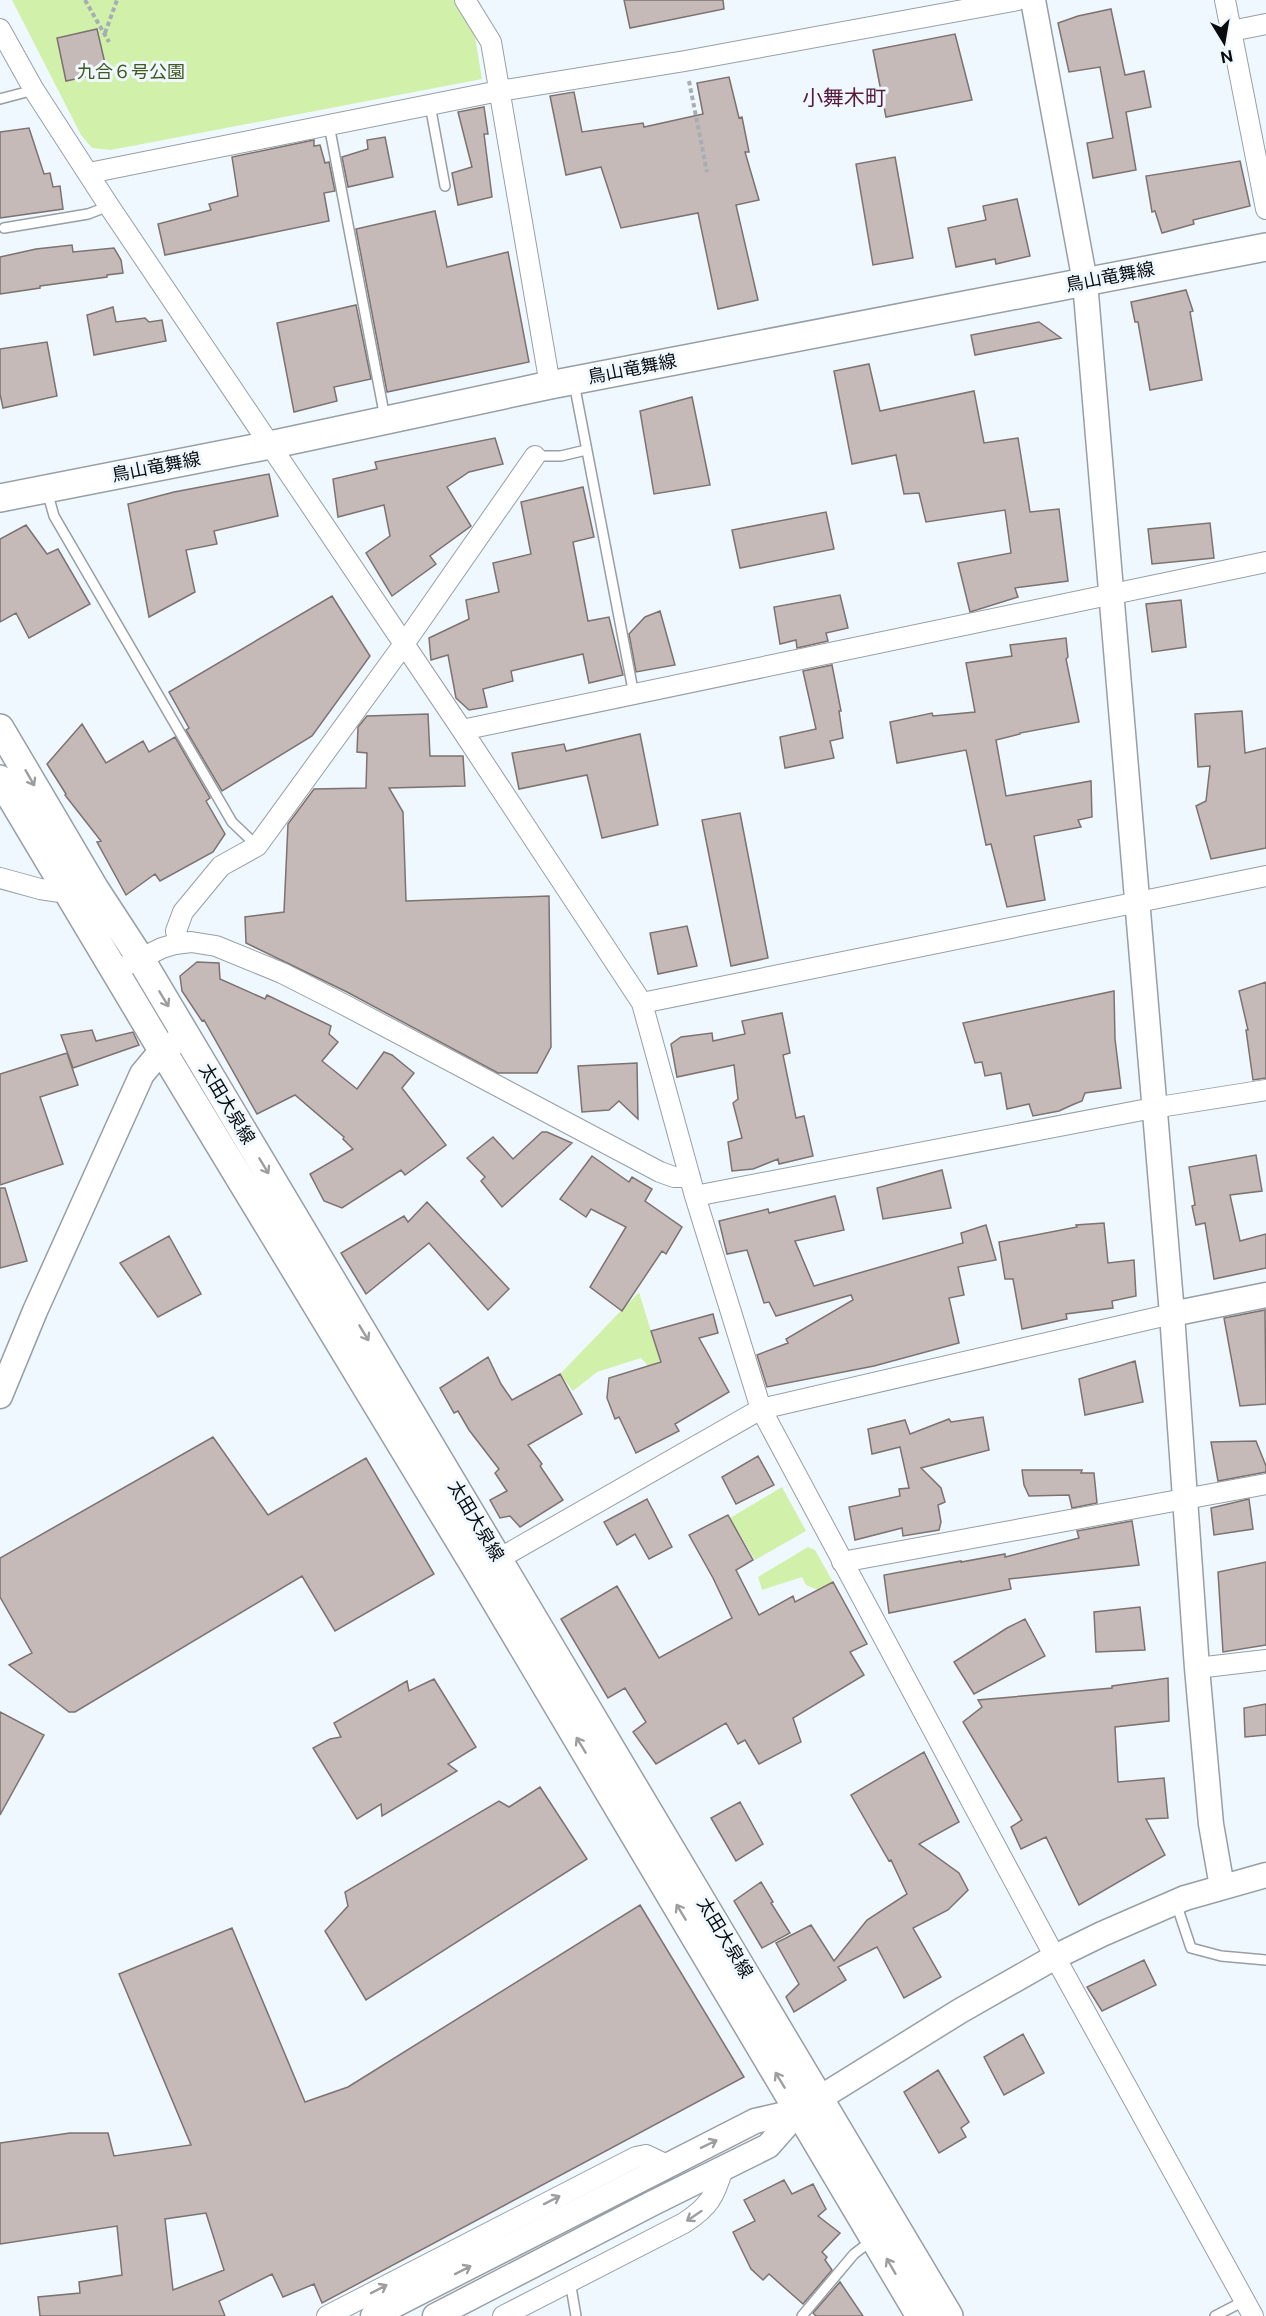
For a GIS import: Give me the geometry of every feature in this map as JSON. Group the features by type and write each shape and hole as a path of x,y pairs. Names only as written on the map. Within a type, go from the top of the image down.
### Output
{"main road":[{"name":"鳥山竜舞線","path":"0,498 270,445 562,383 1266,247"},
{"name":"太田大泉線","path":"0,728 95,889 140,958 186,1036 488,1565 809,2105 949,2316"},
{"name":"太田大泉線","path":"0,779 162,1050 488,1565"},
{"name":"太田大泉線","path":"809,2105 875,2239 920,2316"}],"street":[{"path":"465,0 491,42 499,92 562,383"},
{"path":"89,173 499,92 685,61 1018,0"},
{"path":"1033,0 1085,282 1172,1314 1197,1668 1211,1824 1222,1887"},
{"path":"1225,0 1266,209"},
{"path":"1231,31 1266,24"},
{"path":"0,29 34,90 109,206 462,730 642,1003 695,1196 761,1409 1055,1957 1249,2309"},
{"path":"179,943 176,931 183,912 221,866 257,846 404,644 535,456"},
{"path":"462,730 1266,562"},
{"path":"642,1003 1266,876"},
{"path":"0,878 40,889 67,893"},
{"path":"116,973 140,958 179,943 205,943 216,946 282,973 660,1172 674,1177 690,1177"},
{"path":"0,1396 35,1311 142,1074 162,1050 186,1036"},
{"path":"695,1196 1153,1108 1266,1090"},
{"path":"488,1565 761,1409 1172,1314 1266,1295"},
{"path":"842,1562 1266,1484"},
{"path":"1197,1668 1266,1660"},
{"path":"435,2316 768,2146 809,2105 960,2011 1055,1957 1175,1902 1266,1875"},
{"path":"373,2316 754,2121 809,2105"},
{"path":"327,2316 636,2157 646,2155 667,2165"},
{"path":"503,2316 684,2223 702,2211 717,2189 723,2168"}],"lane":[{"path":"0,99 34,90"},
{"path":"430,105 445,186"},
{"path":"329,125 386,420"},
{"path":"4,228 88,214 109,206"},
{"path":"562,383 586,450 634,695"},
{"path":"535,456 561,456 586,450"},
{"path":"46,488 54,516 232,822 257,846"},
{"path":"1175,1902 1191,1948 1221,1956 1266,1960"},
{"path":"802,2316 854,2254 875,2239"},
{"path":"570,2281 576,2316"},
{"path":"1215,2316 1249,2309"}],"path":[{"path":"85,0 109,42"},
{"path":"105,33 117,0"},
{"path":"685,61 707,172"}],"green space":[{"name":"九合６号公園","path":"12,0 469,0 482,79 111,150 92,148 81,135"},
{"path":"639,1292 660,1361 648,1366 641,1358 597,1372 573,1391 560,1374"},
{"path":"782,1487 806,1531 755,1560 730,1518"},
{"path":"808,1547 815,1550 833,1582 818,1590 806,1585 802,1577 762,1590 758,1577"}],"building":[{"path":"624,0 723,0 724,9 630,28"},
{"path":"1111,9 1125,75 1144,71 1151,107 1126,112 1136,170 1093,178 1087,143 1113,138 1100,67 1069,72 1058,23"},
{"path":"97,29 107,72 66,81 57,38"},
{"path":"955,34 972,100 886,117 873,50"},
{"path":"729,77 739,118 742,117 749,152 745,152 759,200 736,205 758,300 718,309 698,213 621,228 601,167 566,175 550,96 574,92 582,132 643,123 644,127 703,114 697,83"},
{"path":"484,107 488,134 484,134 492,197 458,205 452,173 472,167 458,112"},
{"path":"29,128 44,174 50,173 53,187 60,186 63,209 0,218 0,132"},
{"path":"385,137 393,177 348,187 342,157 368,149 367,140"},
{"path":"314,140 314,146 320,145 325,163 329,162 335,191 324,193 329,221 165,255 158,224 211,210 209,204 238,196 232,157"},
{"path":"895,157 913,258 873,265 856,164"},
{"path":"1240,161 1250,206 1193,220 1194,224 1162,233 1155,211 1152,212 1146,176"},
{"path":"1017,199 1030,256 996,264 995,259 956,267 948,228 986,220 983,206"},
{"path":"435,211 447,267 508,252 529,362 387,392 356,229"},
{"path":"72,245 73,252 114,248 121,260 123,273 0,294 0,257 36,249"},
{"path":"1186,290 1193,311 1190,312 1202,380 1150,390 1138,322 1135,322 1131,302"},
{"path":"356,305 371,379 334,387 337,401 294,412 277,323"},
{"path":"113,307 116,322 145,318 149,322 162,320 166,341 94,355 87,315"},
{"path":"1039,322 1061,338 975,355 971,335"},
{"path":"47,342 57,396 3,408 0,394 0,349"},
{"path":"869,364 880,411 974,391 984,443 1018,438 1030,512 1059,509 1068,581 1015,588 1018,597 970,612 958,563 1011,553 1005,510 926,522 919,493 904,494 896,455 852,464 834,371"},
{"path":"692,397 710,485 654,494 640,411"},
{"path":"495,438 503,464 469,472 447,487 471,526 430,556 436,564 392,596 366,553 390,536 384,505 338,517 333,479 377,469 375,462"},
{"path":"269,474 278,516 214,531 217,544 186,550 195,592 149,617 128,504 174,492"},
{"path":"583,487 594,537 573,542 588,621 609,617 623,675 589,683 583,654 511,671 513,681 483,689 487,707 469,710 456,698 448,655 431,660 429,638 469,619 466,600 499,592 493,563 531,554 521,502"},
{"path":"826,512 834,549 740,568 732,530"},
{"path":"1210,523 1214,558 1152,564 1148,529"},
{"path":"26,525 47,554 58,549 90,604 29,638 16,613 0,622 0,539"},
{"path":"840,595 848,628 826,633 828,641 797,648 796,640 780,644 774,607"},
{"path":"332,596 370,656 312,736 222,791 186,730 189,728 169,692"},
{"path":"1181,600 1186,647 1152,652 1146,604"},
{"path":"660,611 675,665 636,672 629,634 645,617"},
{"path":"1066,638 1068,657 1066,659 1079,722 996,740 1006,796 1091,781 1092,817 1078,820 1081,827 1034,836 1045,900 1007,907 991,844 986,845 966,750 897,763 890,722 932,713 933,716 975,712 966,663 1012,656 1010,645"},
{"path":"832,665 841,711 839,711 843,738 830,741 834,758 785,768 780,737 816,729 803,671"},
{"path":"1242,711 1245,753 1266,748 1266,848 1211,859 1196,806 1206,801 1210,766 1198,767 1195,714"},
{"path":"428,714 430,756 463,756 465,786 389,788 403,812 406,901 549,896 551,1047 537,1073 498,1073 347,992 246,943 245,917 284,912 288,824 314,789 366,788 367,753 357,752 358,727 367,716"},
{"path":"82,724 106,763 143,741 149,752 175,737 210,798 206,801 225,834 213,852 160,881 155,874 126,895 97,842 101,841 65,795 47,764"},
{"path":"640,734 658,825 602,838 587,775 519,789 512,753 564,744 566,751"},
{"path":"740,813 768,958 731,966 702,820"},
{"path":"687,926 697,966 658,974 650,933"},
{"path":"197,962 219,963 220,979 265,999 267,995 331,1026 329,1034 338,1042 322,1061 357,1089 384,1052 392,1055 414,1073 402,1088 446,1145 405,1175 401,1170 342,1208 324,1201 310,1174 353,1149 343,1139 344,1137 295,1095 257,1114 204,1020 202,1021 182,991 180,976"},
{"path":"1266,982 1266,1078 1253,1080 1246,1030 1248,1030 1239,991"},
{"path":"1114,991 1115,1039 1121,1088 1085,1093 1082,1101 1059,1111 1033,1116 1029,1104 1007,1109 1001,1073 985,1076 982,1062 975,1063 963,1023"},
{"path":"782,1013 790,1053 783,1055 796,1118 804,1116 813,1156 779,1164 778,1159 753,1169 732,1171 728,1142 742,1138 733,1103 738,1099 734,1065 677,1077 671,1044 681,1037 712,1033 713,1041 745,1034 742,1021"},
{"path":"92,1030 96,1041 133,1032 139,1045 73,1068 61,1035"},
{"path":"67,1053 78,1085 40,1097 63,1164 0,1185 0,1074"},
{"path":"637,1063 638,1119 619,1101 609,1110 582,1112 578,1066"},
{"path":"542,1132 572,1143 502,1207 481,1181 485,1177 467,1158 493,1137 513,1159"},
{"path":"1256,1155 1262,1191 1230,1195 1240,1241 1266,1234 1266,1268 1214,1279 1205,1223 1196,1225 1189,1167"},
{"path":"592,1156 629,1182 632,1177 652,1189 645,1201 682,1227 666,1254 662,1251 622,1311 590,1287 626,1227 591,1209 586,1217 560,1199"},
{"path":"942,1170 951,1208 883,1219 877,1188"},
{"path":"0,1188 5,1188 27,1261 0,1268"},
{"path":"835,1196 844,1230 795,1241 814,1286 963,1243 961,1233 986,1225 996,1260 958,1267 964,1295 949,1298 959,1343 874,1366 767,1387 757,1355 788,1343 786,1339 853,1300 851,1295 776,1316 769,1302 764,1303 747,1250 727,1254 719,1221 768,1209 769,1213"},
{"path":"427,1202 509,1289 488,1310 429,1243 366,1294 341,1253 404,1216 408,1222"},
{"path":"1104,1223 1108,1263 1134,1260 1136,1296 1112,1301 1113,1308 1066,1314 1067,1319 1022,1329 1013,1279 1005,1279 999,1242 1077,1227 1076,1225"},
{"path":"169,1236 201,1294 158,1317 120,1263"},
{"path":"1265,1310 1266,1404 1240,1406 1224,1318"},
{"path":"713,1314 718,1333 699,1338 729,1392 675,1424 679,1431 636,1453 619,1417 615,1419 607,1398 609,1378 661,1362 651,1331"},
{"path":"488,1357 501,1384 512,1400 560,1374 582,1414 528,1445 563,1500 520,1527 510,1516 500,1518 490,1500 507,1491 495,1473 499,1469 469,1430 458,1411 454,1413 440,1388"},
{"path":"1135,1361 1143,1402 1085,1415 1079,1379"},
{"path":"983,1417 989,1450 921,1468 941,1488 945,1502 938,1505 941,1522 939,1530 903,1536 902,1528 855,1540 849,1507 900,1496 899,1489 909,1488 900,1447 872,1454 868,1429 905,1420 910,1434 949,1419 951,1422"},
{"path":"213,1437 268,1515 366,1458 434,1574 335,1631 302,1576 75,1712 69,1712 9,1665 32,1653 0,1597 0,1558"},
{"path":"1256,1441 1266,1466 1266,1472 1218,1481 1211,1442"},
{"path":"758,1456 774,1485 736,1504 722,1477"},
{"path":"1022,1470 1082,1470 1081,1473 1094,1473 1097,1503 1072,1508 1069,1495 1029,1496 1024,1485"},
{"path":"647,1499 672,1547 649,1559 635,1534 617,1545 604,1522"},
{"path":"1249,1499 1253,1529 1214,1535 1211,1508"},
{"path":"728,1515 753,1560 736,1570 759,1615 793,1596 795,1602 833,1582 867,1644 850,1652 864,1675 793,1718 801,1742 759,1764 745,1740 738,1744 726,1723 656,1764 633,1732 646,1722 625,1688 608,1698 561,1619 617,1586 659,1658 732,1618 689,1535"},
{"path":"1132,1521 1139,1565 1009,1579 1011,1589 889,1613 884,1575 1005,1554 1005,1557 1079,1538 1077,1531"},
{"path":"1266,1562 1266,1645 1223,1652 1218,1572"},
{"path":"1140,1607 1145,1650 1096,1652 1094,1612"},
{"path":"1025,1619 1045,1656 974,1694 954,1662"},
{"path":"1168,1678 1169,1721 1115,1727 1118,1782 1164,1778 1168,1818 1146,1819 1165,1855 1079,1905 1046,1837 1021,1849 1011,1827 1022,1820 963,1722 982,1707 978,1700 1112,1688 1112,1686"},
{"path":"434,1679 476,1747 448,1764 457,1771 382,1816 381,1804 357,1819 313,1748 330,1739 341,1737 334,1723 407,1681 409,1691"},
{"path":"1266,1704 1266,1735 1245,1737 1244,1708"},
{"path":"0,1712 44,1735 0,1815"},
{"path":"924,1752 959,1822 919,1844 959,1873 968,1890 948,1910 913,1928 941,1977 904,1998 877,1947 838,1967 846,1980 794,2012 786,1997 799,1984 776,1943 811,1925 834,1961 867,1920 907,1894 891,1860 889,1861 851,1795"},
{"path":"540,1787 587,1859 366,2000 325,1931 348,1906 345,1892 499,1801 509,1807"},
{"path":"740,1802 763,1844 736,1861 711,1818"},
{"path":"761,1882 790,1933 762,1948 734,1901"},
{"path":"640,1905 744,2077 322,2303 314,2284 283,2297 272,2274 219,2301 225,2316 40,2316 38,2297 80,2293 79,2282 122,2275 117,2226 0,2244 0,2143 70,2133 108,2133 114,2156 191,2145 119,1974 232,1928 305,2102 348,2087","holes":["206,2213 224,2270 173,2290 165,2219"]},
{"path":"1144,1960 1156,1985 1102,2011 1087,1987"},
{"path":"1023,2034 1044,2073 1004,2095 984,2057"},
{"path":"938,2070 969,2122 961,2128 966,2137 939,2153 904,2092"},
{"path":"784,2180 792,2194 813,2184 826,2209 818,2216 840,2233 822,2252 827,2257 825,2260 832,2270 803,2304 769,2274 763,2280 751,2269 733,2232 755,2221 744,2200"},
{"path":"840,2282 863,2316 816,2316 813,2313"}],"district":[{"name":"小舞木町","path":"844,98"}]}
